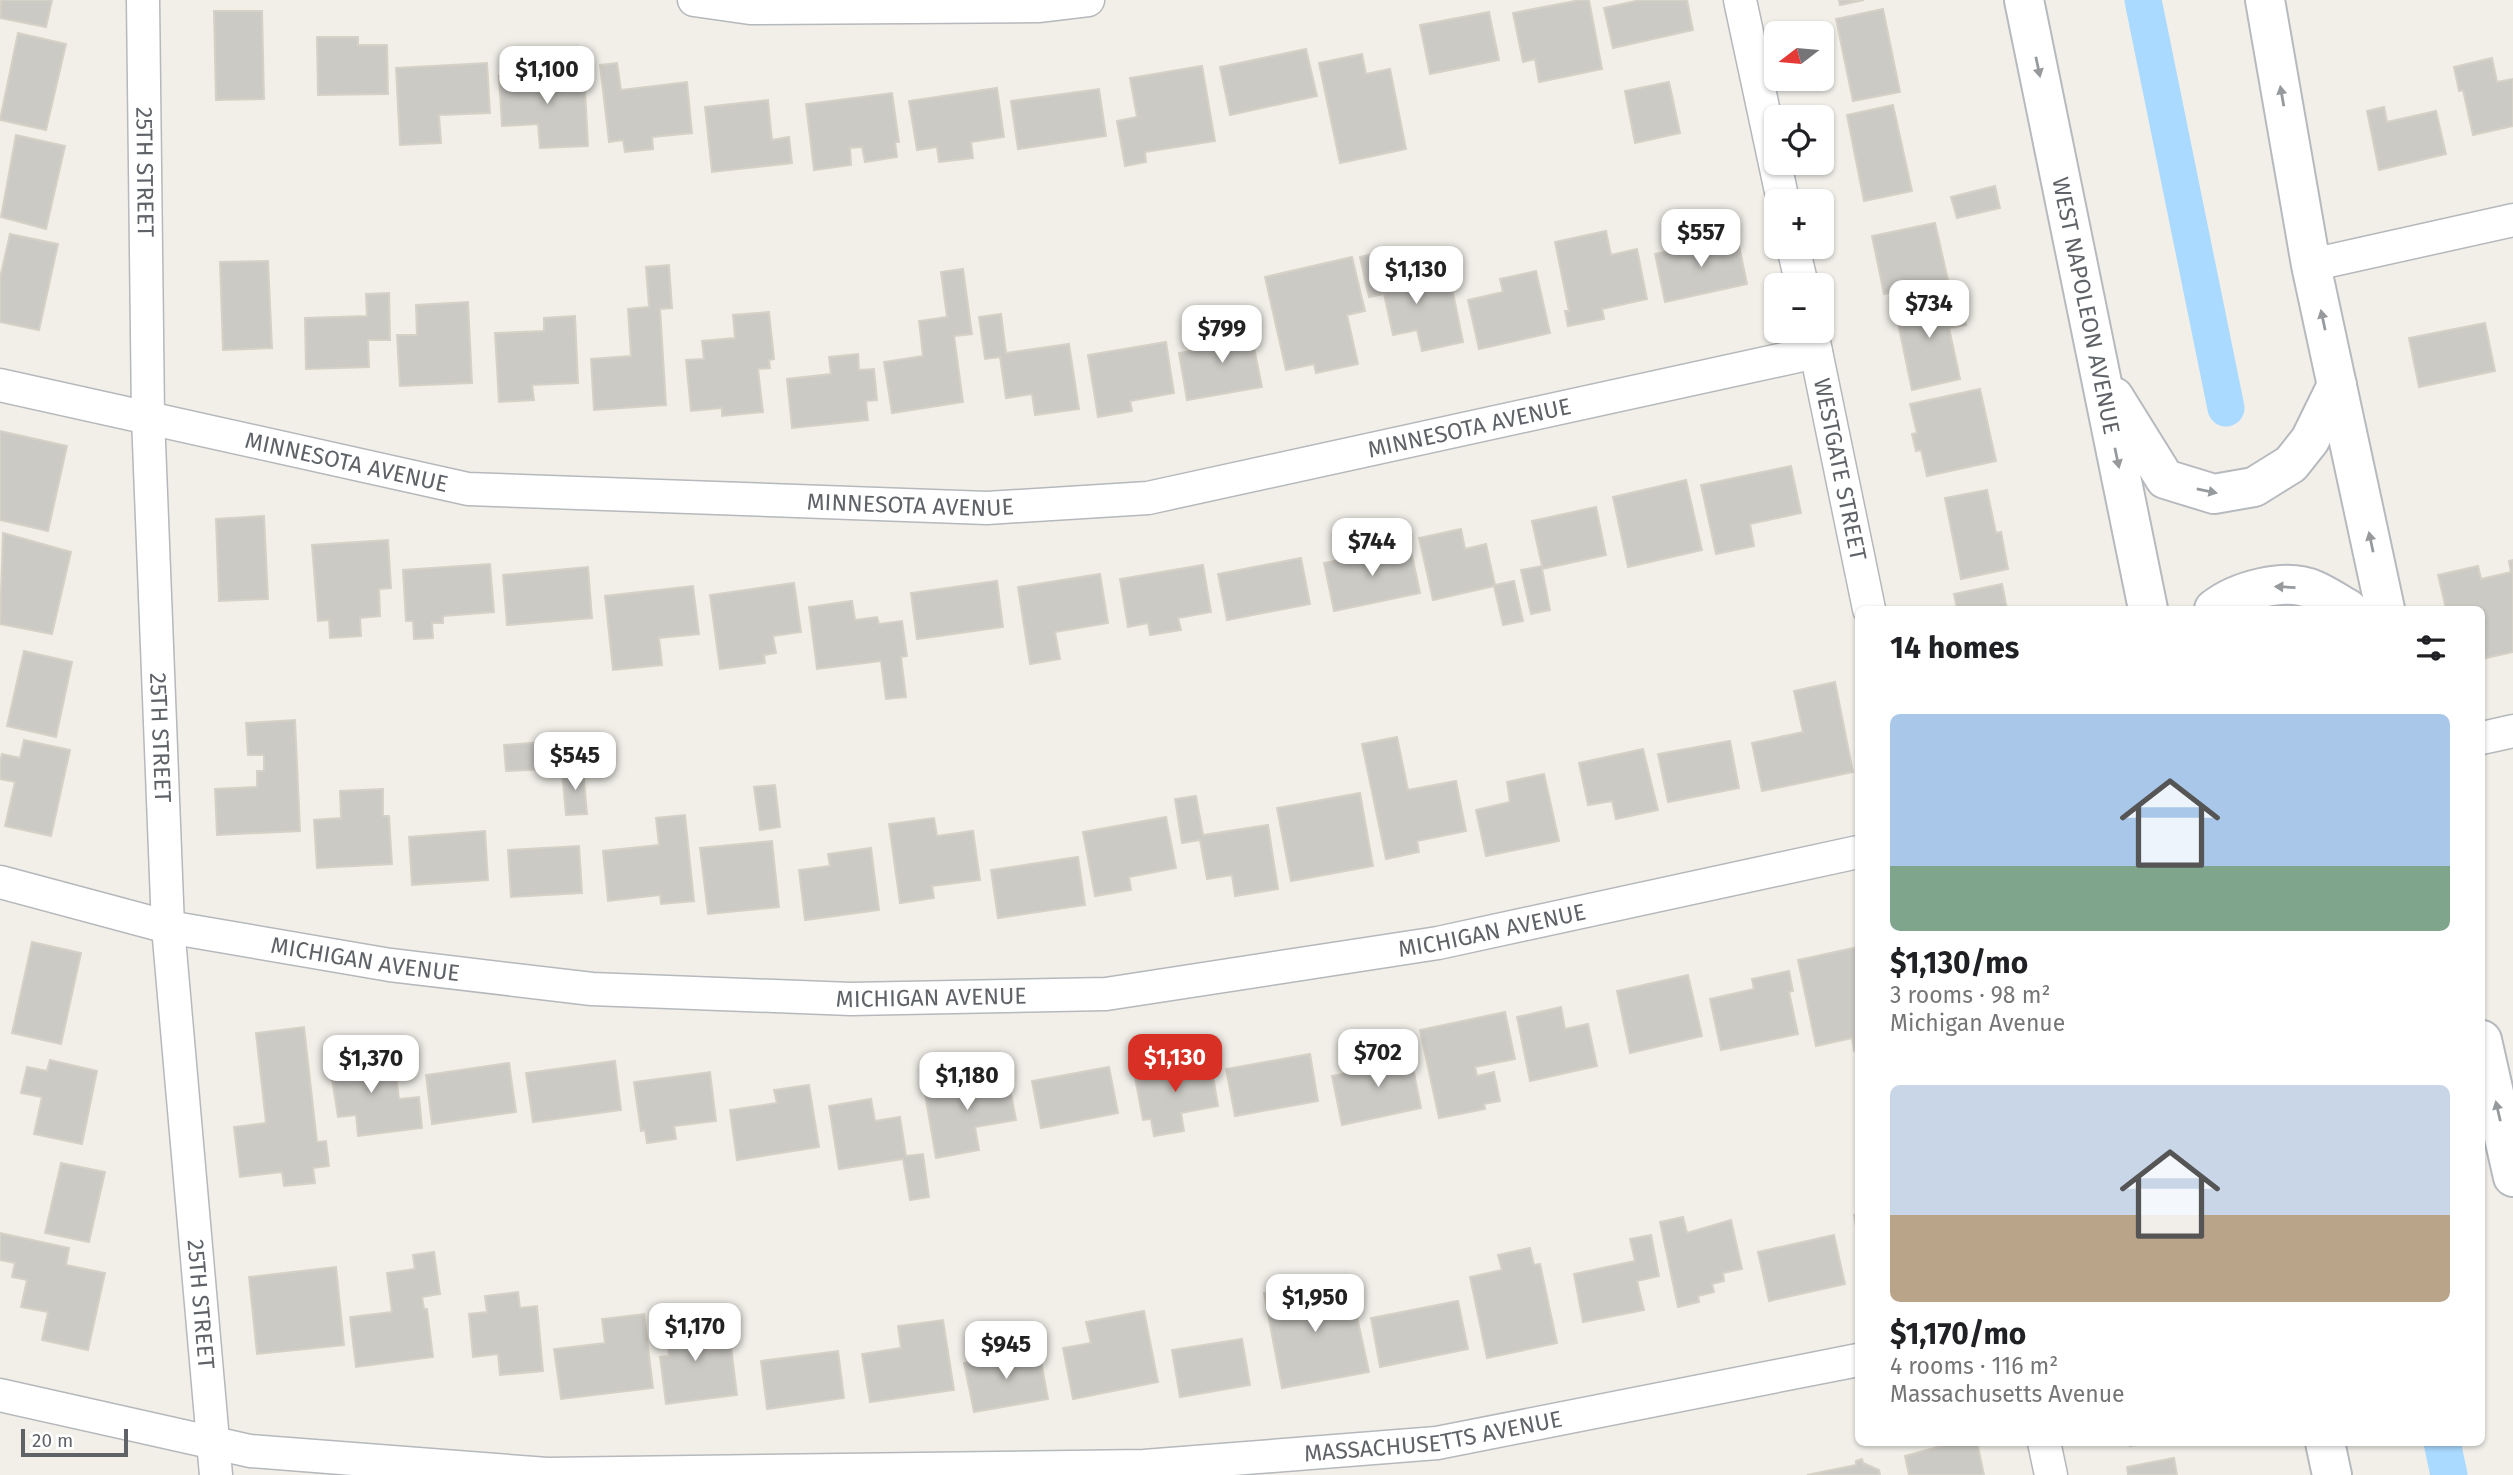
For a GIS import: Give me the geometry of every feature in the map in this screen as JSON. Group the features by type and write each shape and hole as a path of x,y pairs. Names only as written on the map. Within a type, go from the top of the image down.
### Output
{"main road":[{"name":"WEST NAPOLEON AVENUE","path":"2024,0 2147,606"},
{"path":"2265,0 2311,265 2384,606"},
{"path":"2100,374 2165,479 2214,494 2254,487 2291,464 2309,440 2337,386"},
{"path":"2218,606 2229,597 2267,586 2311,588 2343,606"},
{"path":"2485,1053 2513,1177"},
{"path":"2326,1446 2332,1475"}],"street":[{"name":"25TH STREET","path":"143,0 148,417 168,927 211,1443 216,1475"},
{"path":"694,0 750,8 1038,6 1088,0"},
{"path":"1740,0 1780,189"},
{"path":"2311,265 2513,220"},
{"name":"MINNESOTA AVENUE","path":"0,385 468,489 987,508 1148,498 1806,343"},
{"name":"WESTGATE STREET","path":"1814,343 1868,606"},
{"path":"2485,737 2513,731"},
{"name":"MICHIGAN AVENUE","path":"0,881 168,927 390,965 592,989 851,999 1106,994 1438,943 1855,853"},
{"name":"MASSACHUSETTS AVENUE","path":"0,1395 250,1451 547,1474 1144,1466 1437,1443 1855,1361"},
{"path":"2045,1446 2051,1475"}],"building":[{"path":"1,0 52,0 46,27 0,18"},
{"path":"1589,0 1602,69 1539,82 1535,59 1523,62 1513,13"},
{"path":"1640,0 1687,0 1693,30 1613,48 1604,8"},
{"path":"1839,0 1864,0 1840,5"},
{"path":"1883,9 1900,92 1853,101 1836,19"},
{"path":"214,11 262,11 264,99 216,100"},
{"path":"1489,12 1499,60 1430,74 1420,25"},
{"path":"18,33 66,44 46,130 0,120"},
{"path":"317,37 358,37 358,45 387,45 388,94 318,95"},
{"path":"1306,49 1317,96 1230,115 1220,67"},
{"path":"1362,54 1366,74 1390,69 1406,149 1340,163 1319,63"},
{"path":"2492,58 2497,82 2513,79 2513,126 2473,135 2463,90 2459,91 2454,67"},
{"path":"487,63 490,113 439,115 441,143 400,145 396,68"},
{"path":"617,63 621,90 687,82 692,133 652,137 653,149 625,152 623,140 609,142 600,65"},
{"path":"1202,66 1215,141 1145,152 1146,162 1125,166 1117,121 1137,117 1130,78"},
{"path":"584,71 588,146 540,148 538,124 502,126 499,76"},
{"path":"1669,82 1680,133 1635,143 1625,91"},
{"path":"997,88 1004,137 971,142 973,158 939,162 937,147 917,150 909,101"},
{"path":"1099,89 1106,136 1018,149 1011,101"},
{"path":"892,93 899,142 895,142 897,157 865,162 862,147 850,148 851,165 814,170 806,104"},
{"path":"768,100 772,140 789,137 792,163 712,172 705,107"},
{"path":"1893,105 1912,191 1864,201 1847,115"},
{"path":"2384,107 2387,122 2436,111 2446,154 2379,170 2367,111"},
{"path":"16,135 65,146 46,229 1,217"},
{"path":"1995,186 2000,208 1957,218 1951,197"},
{"path":"1935,223 1948,280 1884,294 1872,236"},
{"path":"1606,231 1611,255 1637,249 1647,299 1602,309 1604,319 1568,326 1565,311 1569,311 1555,242"},
{"path":"10,234 58,244 39,330 0,322 0,278"},
{"path":"1737,236 1747,284 1665,302 1655,254"},
{"path":"1382,252 1390,291 1450,278 1463,342 1422,351 1417,330 1393,335 1384,294 1369,297 1360,257"},
{"path":"1352,257 1365,311 1347,315 1358,364 1316,373 1314,364 1286,370 1265,277"},
{"path":"268,261 272,348 223,350 220,262"},
{"path":"669,265 672,308 660,309 666,405 594,410 591,359 631,356 628,309 649,307 646,267"},
{"path":"963,269 972,334 954,336 963,402 892,413 884,362 923,356 919,321 947,317 941,272"},
{"path":"1536,271 1550,333 1479,349 1468,300 1503,292 1500,279"},
{"path":"389,293 390,340 368,340 369,367 306,369 305,318 367,316 366,294"},
{"path":"1942,293 1946,309 1962,306 1966,325 1949,328 1960,379 1912,390 1894,304"},
{"path":"468,302 472,383 400,386 397,335 417,335 416,305"},
{"path":"769,312 774,359 769,360 770,368 758,369 763,412 722,416 722,408 691,411 686,360 704,359 702,341 735,338 733,315"},
{"path":"1001,314 1006,353 1069,344 1079,409 1035,415 1032,394 1006,398 1000,357 985,359 979,317"},
{"path":"575,316 578,383 532,385 534,400 499,402 495,333 544,331 544,318"},
{"path":"1249,323 1262,387 1187,400 1179,353 1220,346 1217,328"},
{"path":"2485,323 2495,371 2419,387 2409,338"},
{"path":"1166,342 1174,393 1130,401 1132,411 1098,417 1088,355"},
{"path":"858,354 859,370 874,369 877,400 866,401 868,420 792,428 787,379 831,374 829,357"},
{"path":"1980,389 1996,461 1927,476 1921,450 1916,451 1912,434 1917,433 1910,404"},
{"path":"0,431 67,446 48,531 0,520"},
{"path":"1791,466 1801,513 1750,524 1754,546 1716,554 1701,485"},
{"path":"1686,480 1702,550 1628,567 1613,497"},
{"path":"1987,490 1996,533 2001,532 2008,569 1961,579 1945,498"},
{"path":"1596,507 1606,555 1542,569 1550,610 1531,614 1521,570 1542,566 1532,521"},
{"path":"264,516 268,599 219,601 216,519"},
{"path":"1461,529 1465,549 1486,544 1495,585 1514,581 1523,621 1503,625 1494,586 1433,600 1419,538"},
{"path":"3,533 71,552 52,634 0,624"},
{"path":"388,540 391,588 379,589 380,616 360,618 361,636 330,638 329,620 318,621 312,545"},
{"path":"1410,546 1420,593 1334,611 1324,563"},
{"path":"1301,558 1310,604 1227,620 1218,574"},
{"path":"2513,560 2513,652 2486,658 2485,606 2445,606 2438,575 2478,566 2481,579 2511,572 2509,561"},
{"path":"490,564 494,612 443,616 443,623 432,623 433,638 414,639 413,621 406,621 403,570"},
{"path":"1203,565 1211,612 1178,618 1181,630 1150,635 1148,623 1128,627 1120,579"},
{"path":"588,567 592,618 507,625 503,575"},
{"path":"1100,574 1108,623 1055,632 1060,659 1030,664 1018,587"},
{"path":"997,581 1003,627 917,639 911,593"},
{"path":"794,583 801,632 773,636 776,653 764,655 765,663 720,669 710,595"},
{"path":"2002,584 2006,606 1956,606 1954,594"},
{"path":"693,586 699,634 659,638 662,665 613,670 605,596"},
{"path":"852,601 855,620 877,617 879,624 902,621 907,656 901,657 906,697 886,699 881,661 817,669 809,607"},
{"path":"24,651 72,662 56,737 7,726"},
{"path":"1835,682 1853,772 1762,791 1752,743 1803,732 1794,691"},
{"path":"295,720 300,831 217,835 215,789 257,787 257,771 264,771 264,755 248,755 246,723"},
{"path":"1397,737 1408,790 1456,781 1466,831 1417,841 1419,852 1386,859 1362,744"},
{"path":"24,740 70,750 51,836 5,826 15,782 0,779 0,762 2,754 20,758"},
{"path":"1730,741 1739,788 1668,802 1658,754"},
{"path":"543,742 545,769 506,771 504,745"},
{"path":"1643,749 1658,810 1616,819 1612,801 1588,805 1579,763"},
{"path":"583,769 587,814 566,815 562,771"},
{"path":"1544,774 1559,841 1486,856 1476,810 1510,802 1507,782"},
{"path":"775,785 780,827 760,830 754,787"},
{"path":"383,789 383,816 389,816 392,864 317,868 314,820 341,818 340,791"},
{"path":"1360,793 1373,866 1291,881 1277,808"},
{"path":"1196,796 1203,835 1268,825 1278,889 1235,896 1232,875 1207,879 1200,840 1182,843 1175,799"},
{"path":"685,815 694,901 661,904 660,895 608,901 603,851 659,845 656,818"},
{"path":"1166,817 1176,868 1129,877 1131,890 1095,896 1083,832"},
{"path":"934,818 937,836 973,831 980,880 932,886 934,898 900,903 889,824"},
{"path":"485,831 488,880 412,885 409,837"},
{"path":"772,841 779,907 708,914 700,848"},
{"path":"579,846 582,893 511,897 508,850"},
{"path":"871,848 879,910 805,920 799,870 830,866 828,854"},
{"path":"1078,857 1085,905 998,918 991,870"},
{"path":"32,942 81,953 61,1044 12,1033"},
{"path":"1855,948 1855,1051 1852,1038 1816,1046 1798,960"},
{"path":"1789,971 1793,991 1789,992 1798,1034 1721,1050 1710,999 1754,989 1752,979"},
{"path":"1688,975 1702,1036 1630,1053 1617,991"},
{"path":"1561,1007 1565,1029 1588,1024 1597,1066 1530,1081 1517,1017"},
{"path":"1505,1012 1515,1059 1475,1067 1477,1076 1494,1072 1500,1101 1484,1104 1485,1109 1439,1118 1420,1030"},
{"path":"304,1027 317,1142 326,1141 329,1166 313,1168 315,1183 284,1186 282,1172 240,1177 234,1127 266,1123 256,1033"},
{"path":"1409,1048 1421,1108 1342,1125 1332,1076 1379,1066 1377,1055"},
{"path":"373,1050 374,1068 395,1066 399,1099 419,1097 422,1128 358,1136 356,1115 338,1117 328,1054"},
{"path":"1310,1054 1318,1101 1235,1116 1226,1069"},
{"path":"1210,1058 1218,1106 1181,1113 1184,1131 1154,1136 1151,1119 1143,1120 1134,1072"},
{"path":"50,1060 97,1071 82,1144 34,1134 42,1097 21,1093 27,1067 47,1071"},
{"path":"615,1061 621,1110 533,1122 526,1073"},
{"path":"509,1063 516,1112 432,1124 426,1075"},
{"path":"1109,1067 1118,1113 1041,1128 1032,1081"},
{"path":"710,1072 716,1121 674,1126 676,1139 647,1143 645,1130 641,1131 634,1082"},
{"path":"1007,1073 1016,1120 975,1127 979,1150 936,1158 924,1088"},
{"path":"809,1085 819,1147 737,1160 730,1110 777,1103 774,1090"},
{"path":"871,1099 875,1121 900,1117 906,1156 923,1154 929,1197 910,1200 903,1159 839,1169 829,1106"},
{"path":"61,1163 105,1172 89,1242 45,1233"},
{"path":"1683,1217 1687,1233 1731,1220 1742,1269 1723,1273 1724,1281 1712,1284 1714,1292 1698,1296 1699,1302 1678,1307 1660,1222"},
{"path":"0,1233 69,1248 66,1265 105,1273 88,1350 42,1340 48,1312 21,1307 27,1280 12,1277 15,1263 0,1260"},
{"path":"1651,1235 1659,1276 1637,1281 1644,1310 1583,1322 1574,1274 1635,1261 1630,1239"},
{"path":"1834,1235 1845,1284 1769,1301 1758,1252"},
{"path":"1530,1248 1534,1265 1540,1264 1557,1343 1487,1358 1470,1277 1502,1270 1498,1255"},
{"path":"434,1252 440,1294 422,1297 424,1309 427,1309 433,1357 356,1367 350,1317 392,1312 387,1273 415,1269 413,1255"},
{"path":"336,1267 344,1345 257,1354 249,1277"},
{"path":"1335,1281 1337,1291 1351,1289 1369,1372 1282,1388 1264,1293"},
{"path":"518,1292 520,1308 537,1306 543,1371 500,1375 498,1354 473,1357 469,1314 487,1312 485,1296"},
{"path":"1458,1301 1468,1349 1380,1367 1371,1318"},
{"path":"1144,1311 1158,1382 1073,1399 1063,1348 1091,1343 1086,1322"},
{"path":"704,1312 709,1350 731,1347 737,1395 666,1404 660,1357 669,1356 664,1317"},
{"path":"644,1314 653,1388 561,1399 554,1349 605,1343 602,1319"},
{"path":"943,1320 954,1390 870,1402 862,1354 901,1348 898,1326"},
{"path":"1242,1339 1250,1385 1180,1397 1172,1350"},
{"path":"1039,1350 1048,1399 974,1412 964,1363"},
{"path":"838,1351 844,1398 767,1409 761,1361"},
{"path":"1941,1446 1978,1446 1984,1475 1909,1475 1905,1456"},
{"path":"2174,1458 2177,1475 2128,1475 2127,1467"},
{"path":"1862,1459 1863,1463 1879,1470 1880,1475 1807,1475 1856,1465 1856,1461"}],"waterway":[{"path":"2143,0 2226,408"},
{"path":"2443,1446 2449,1475"}]}
